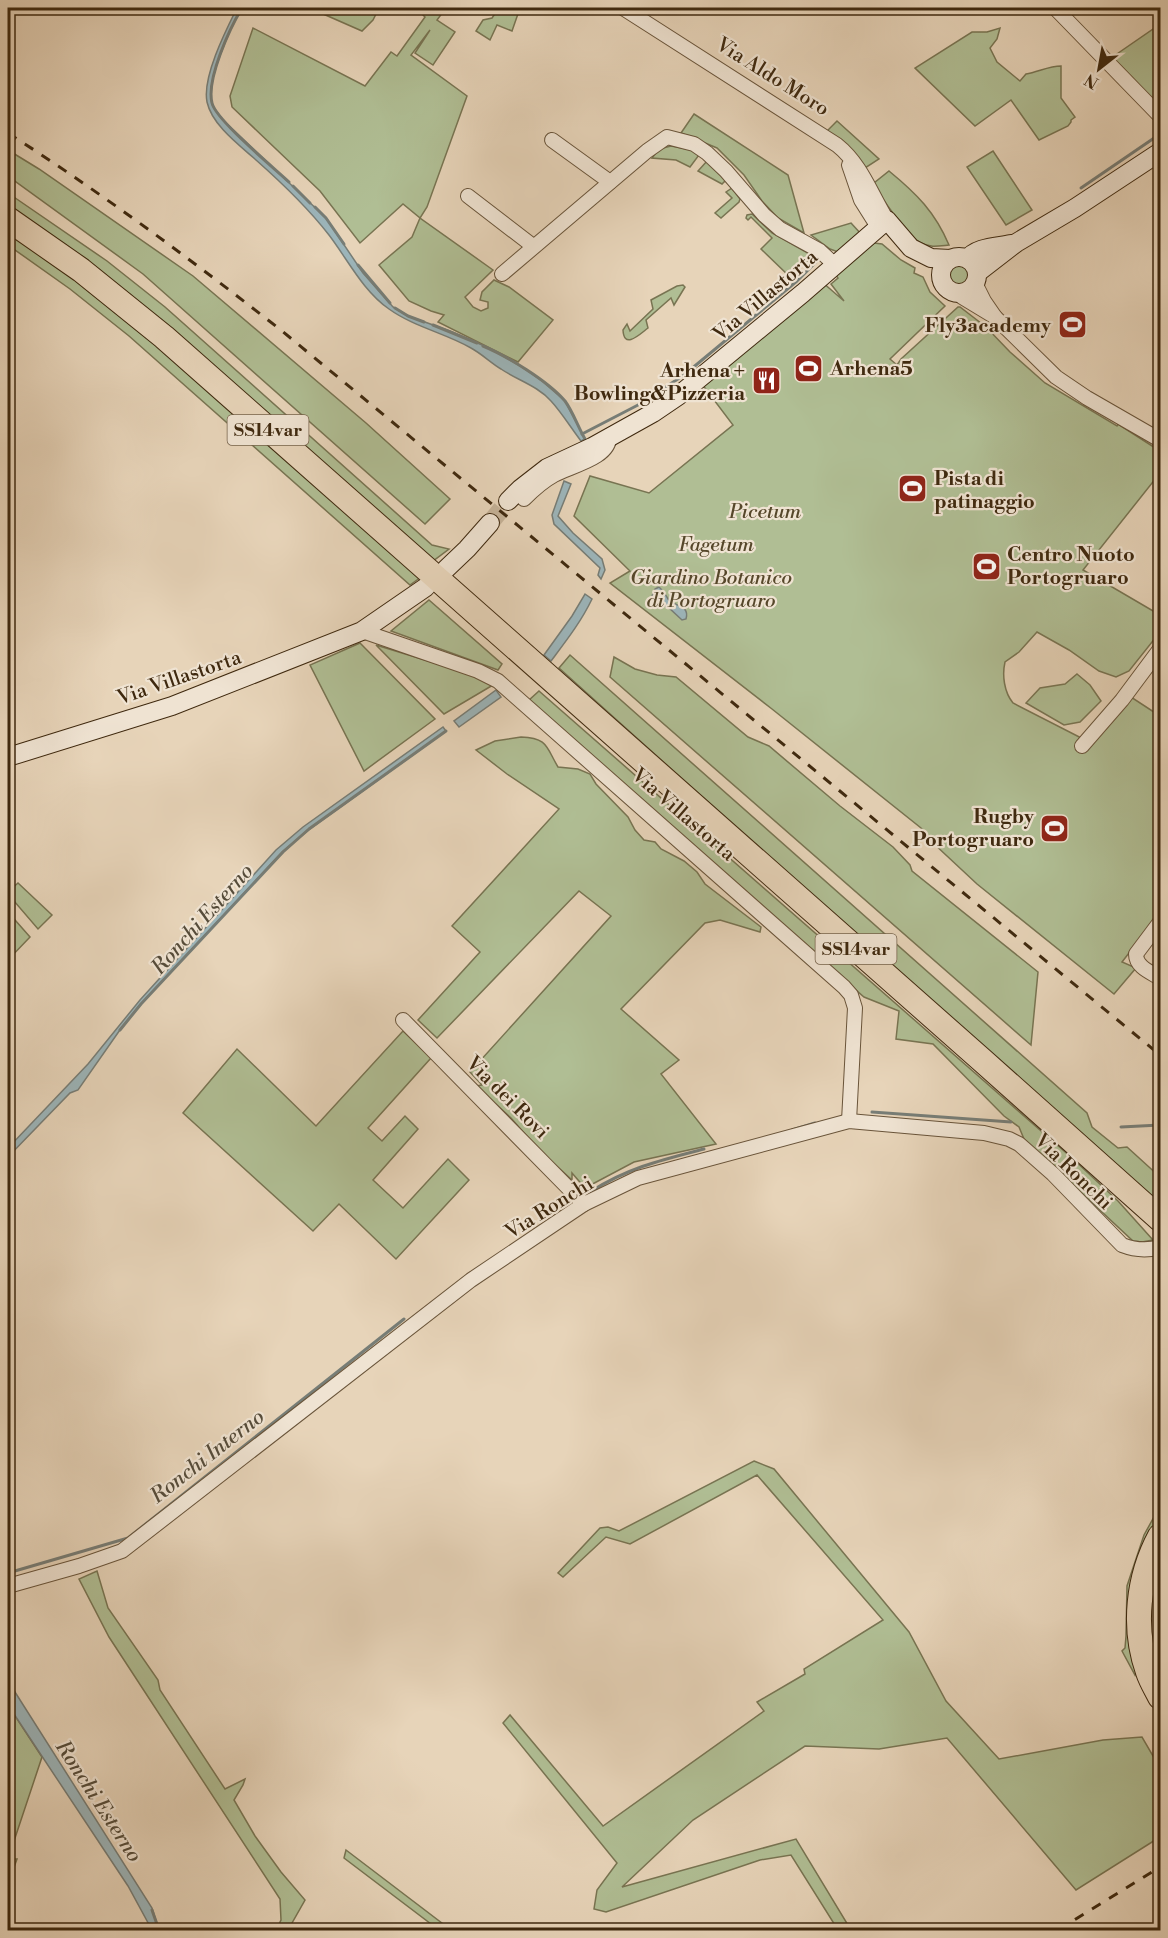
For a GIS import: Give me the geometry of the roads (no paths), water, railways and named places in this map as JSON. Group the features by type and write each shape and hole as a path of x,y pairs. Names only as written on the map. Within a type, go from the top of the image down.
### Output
{"highway":[{"name":"SS14var","path":"8,219 81,270 155,330 1161,1219"},
{"path":"1161,1536 1147,1566 1140,1592 1139,1627 1148,1673 1161,1697"},
{"path":"1161,1584 1153,1610 1149,1640 1153,1671 1161,1691"}],"street":[{"name":"Via Aldo Moro","path":"623,8 837,145 849,155 857,165 872,195 871,206 900,251 932,270 950,287"},
{"path":"1055,8 1161,116"},
{"path":"502,274 646,151 667,137 694,144 707,153 726,171 764,215 780,229 820,251 835,265"},
{"path":"552,140 610,182"},
{"name":"Via Aldo Moro","path":"837,145 850,168 861,200 903,247 911,248 931,258 950,260"},
{"path":"994,317 984,301 974,272 971,254 1016,243 1161,152"},
{"path":"468,196 533,246"},
{"name":"Via Villastorta","path":"516,500 525,484 547,468 653,413 678,396 882,224"},
{"path":"974,272 959,257 946,263 941,272 950,287 994,317 1056,377 1087,398 1161,440"},
{"path":"950,287 968,290 974,272"},
{"path":"446,569 490,523"},
{"name":"Via Villastorta","path":"8,757 171,706 362,631 426,587"},
{"name":"Via Villastorta","path":"362,631 478,671 498,681 844,987 851,995 855,1008 849,1121"},
{"path":"1082,746 1159,655"},
{"path":"1161,922 1136,954 1136,960 1141,966 1161,978"},
{"name":"Via dei Rovi","path":"403,1020 584,1204"},
{"name":"Via Ronchi","path":"8,1586 122,1551 471,1280 584,1204 638,1178 849,1121 984,1133 1019,1144 1053,1174 1122,1245 1132,1249 1146,1250 1161,1247"}],"water":[{"path":"237,8 242,8 226,41 212,83 212,104 223,120 326,218 363,273 393,307 408,316 489,348 542,381 565,401 585,439 581,441 555,406 540,391 507,373 471,348 409,321 380,302 312,215 220,127 210,110 206,92 211,67"},
{"path":"564,481 571,484 558,516 602,559 605,570 601,579 598,575 600,568 554,524 552,515"},
{"path":"659,587 671,602 686,611 686,619 682,620 669,608 657,603 652,596 655,589"},
{"path":"585,594 592,599 551,661 544,655"},
{"path":"496,690 501,697 459,727 454,721"},
{"path":"443,727 446,731 283,851 141,1004 78,1090 70,1093 8,1157 8,1148 88,1064 140,1000 276,850 303,827"},
{"path":"8,1681 152,1908 159,1930 152,1930 128,1886 8,1705"}],"waterway":[{"path":"242,8 231,28 216,68 212,81 212,103 234,132 289,182"},
{"name":"Ronchi Esterno","path":"1081,188 1160,134"},
{"path":"293,186 310,203"},
{"path":"315,207 326,218 344,244"},
{"name":"Ronchi Esterno","path":"582,434 638,405 684,375 797,281 819,259"},
{"path":"358,265 390,303"},
{"path":"395,308 424,322"},
{"path":"433,325 477,343"},
{"path":"483,346 527,370 558,393 568,405 585,439"},
{"name":"Ronchi Esterno","path":"120,1030 141,1004 283,852 309,829 446,731"},
{"name":"Ronchi Interno","path":"872,1112 1011,1122"},
{"name":"Ronchi Interno","path":"792,1130 815,1123"},
{"name":"Ronchi Interno","path":"1121,1127 1160,1125"},
{"name":"Ronchi Interno","path":"590,1192 631,1171 704,1149"},
{"name":"Ronchi Interno","path":"8,1573 128,1538 404,1319"},
{"name":"Ronchi Esterno","path":"152,1910 159,1930"}],"tunnel":[{"path":"490,523 508,501"}],"railway":[{"path":"8,133 147,229 282,331 1160,1055"},
{"path":"1058,1930 1160,1867"}],"place":[{"name":"Fly3academy","path":"1072,325"},
{"name":"Arhena5","path":"809,368"},
{"name":"Arhena + Bowling&Pizzeria","path":"766,381"},
{"name":"Pista di patinaggio","path":"913,489"},
{"name":"Centro Nuoto Portogruaro","path":"986,566"},
{"name":"Rugby Portogruaro","path":"1055,828"}],"park label":[{"name":"Picetum","path":"765,511"},
{"name":"Fagetum","path":"716,544"},
{"name":"Giardino Botanico di Portogruaro","path":"711,588"}]}
